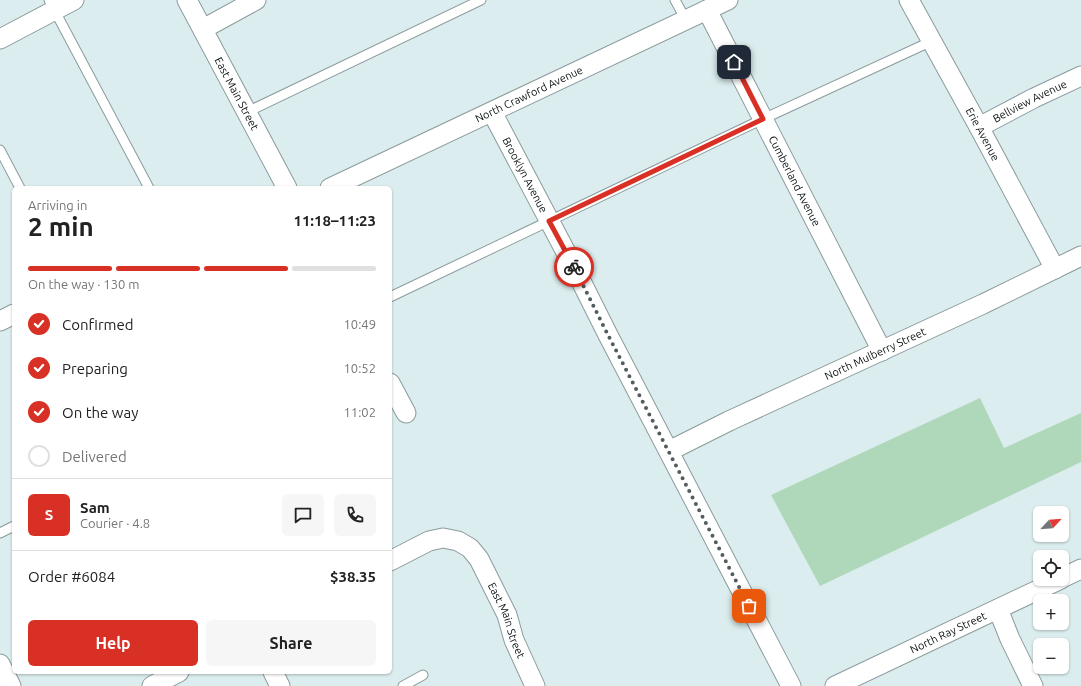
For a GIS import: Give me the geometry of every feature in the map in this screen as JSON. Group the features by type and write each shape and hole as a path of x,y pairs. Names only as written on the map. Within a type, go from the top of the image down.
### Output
{"street":[{"path":"0,38 52,5 74,0"},
{"name":"East Main Street","path":"187,0 247,112 280,186"},
{"path":"203,29 256,0"},
{"name":"North Crawford Avenue","path":"334,186 728,0"},
{"name":"Erie Avenue","path":"909,0 1055,269"},
{"name":"Cumberland Avenue","path":"707,10 882,351"},
{"name":"Bellview Avenue","path":"979,127 1034,98 1081,76"},
{"name":"Brooklyn Avenue","path":"492,112 790,686"},
{"name":"North Mulberry Street","path":"669,451 729,421 983,304 1081,256"},
{"path":"0,321 12,315"},
{"path":"392,387 406,413"},
{"name":"East Main Street","path":"392,560 429,541 443,538 458,541 470,548 479,559 507,615 514,640 535,686"},
{"name":"North Ray Street","path":"1069,575 1081,569"},
{"name":"North Ray Street","path":"835,686 859,678 1046,586"},
{"path":"998,609 1010,639 1033,686"},
{"path":"0,664 11,686"},
{"path":"152,686 175,674"},
{"path":"274,674 280,686"}],"lane":[{"path":"247,112 481,0"},
{"path":"675,0 686,20"},
{"path":"52,5 148,186"},
{"path":"392,296 763,119 932,41"},
{"path":"0,150 19,186"},
{"path":"0,533 12,527"},
{"path":"403,686 423,675"}],"green space":[{"path":"980,398 1004,448 1081,413 1081,462 820,586 771,495"}],"way so far":[{"path":"574,267 749,606"}],"route":[{"path":"574,267 549,221 763,119 734,62"}]}
